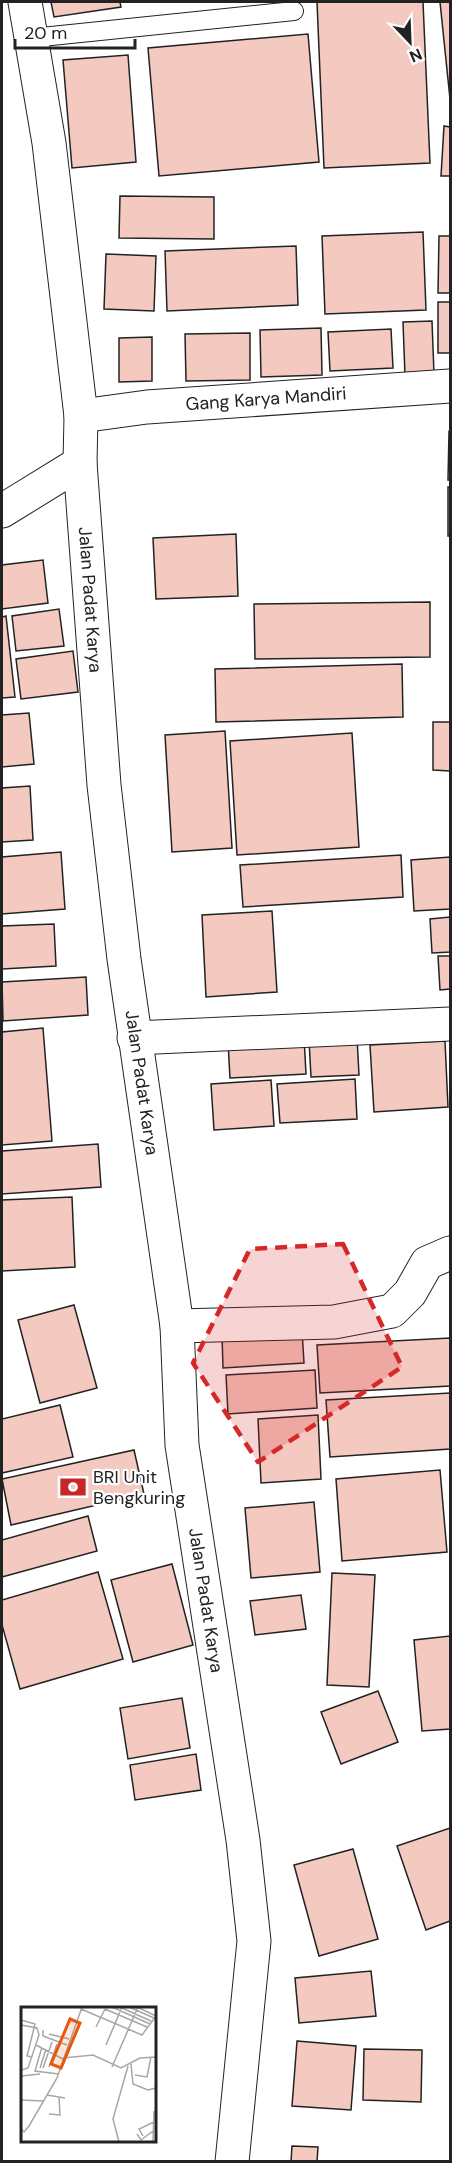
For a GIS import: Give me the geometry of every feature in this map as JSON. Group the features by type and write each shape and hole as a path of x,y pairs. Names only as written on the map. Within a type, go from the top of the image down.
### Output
{"main road":[{"name":"Jalan Padat Karya","path":"25,2 49,143 81,417 80,463 104,785 134,1038 177,1326 182,1445 243,1840 254,1941 232,2162"},
{"name":"Gang Karya Mandiri","path":"81,417 147,407 450,386"},
{"path":"2,511 80,463"},
{"path":"134,1038 450,1024"},
{"path":"177,1326 334,1322 392,1311 410,1293 427,1263 450,1253"}],"lane":[{"path":"32,38 294,11"}],"highlighted area":[{"path":"343,1244 402,1367 258,1462 193,1363 250,1249"}],"building":[{"path":"51,2 120,2 121,7 54,17"},
{"path":"317,2 423,2 430,163 324,168"},
{"path":"440,2 450,2 450,99"},
{"path":"308,34 319,162 159,176 148,48"},
{"path":"128,55 136,162 72,168 63,60"},
{"path":"444,126 450,127 450,176 441,176"},
{"path":"120,196 214,197 214,239 119,238"},
{"path":"423,232 426,310 325,314 322,236"},
{"path":"439,236 450,236 450,293 438,293"},
{"path":"296,246 298,305 167,311 165,251"},
{"path":"106,254 156,256 154,311 104,309"},
{"path":"438,302 450,302 450,353 438,353"},
{"path":"432,321 434,374 405,376 403,322"},
{"path":"321,328 322,375 261,377 260,330"},
{"path":"391,329 393,368 330,371 328,332"},
{"path":"250,333 250,380 186,381 185,334"},
{"path":"152,337 152,381 119,382 119,338"},
{"path":"449,432 450,480 448,480"},
{"path":"448,487 450,487 450,536 448,536"},
{"path":"236,534 238,596 156,599 153,538"},
{"path":"43,560 48,603 2,609 2,565"},
{"path":"430,602 430,657 255,659 254,604"},
{"path":"59,609 64,646 16,651 12,616"},
{"path":"6,616 15,697 2,698 2,617"},
{"path":"73,651 78,692 21,699 16,659"},
{"path":"402,664 403,717 216,722 215,669"},
{"path":"29,713 34,764 2,767 2,715"},
{"path":"433,722 450,722 450,771 433,770"},
{"path":"225,731 232,848 172,852 165,735"},
{"path":"352,733 359,847 237,855 230,741"},
{"path":"30,786 33,840 2,842 2,788"},
{"path":"61,852 65,909 2,914 2,857"},
{"path":"401,855 403,897 243,907 240,865"},
{"path":"450,857 450,909 414,911 411,860"},
{"path":"272,911 277,992 206,997 202,915"},
{"path":"450,917 450,952 432,953 430,919"},
{"path":"54,924 56,966 2,969 2,926"},
{"path":"438,956 450,956 450,989 440,990"},
{"path":"86,977 88,1015 3,1021 2,982"},
{"path":"43,1028 52,1141 2,1145 2,1032"},
{"path":"304,1037 306,1074 230,1078 228,1042"},
{"path":"357,1037 359,1075 311,1077 309,1040"},
{"path":"445,1041 448,1107 374,1112 370,1045"},
{"path":"355,1079 357,1119 280,1123 277,1084"},
{"path":"271,1080 274,1126 214,1130 211,1084"},
{"path":"98,1144 101,1187 2,1194 2,1151"},
{"path":"72,1197 75,1267 2,1271 2,1200"},
{"path":"74,1305 97,1388 40,1403 18,1320"},
{"path":"302,1330 304,1363 223,1368 222,1335"},
{"path":"450,1338 450,1386 320,1393 317,1345"},
{"path":"315,1370 317,1408 228,1414 226,1375"},
{"path":"450,1393 450,1449 330,1457 326,1400"},
{"path":"60,1405 73,1457 2,1473 2,1419"},
{"path":"318,1415 321,1479 261,1483 258,1419"},
{"name":"BRI Unit Bengkuring","path":"134,1450 144,1494 11,1525 2,1479"},
{"path":"440,1470 447,1552 342,1561 336,1479"},
{"path":"314,1502 320,1572 251,1578 245,1508"},
{"path":"88,1516 97,1551 2,1577 2,1540"},
{"path":"172,1564 193,1645 133,1662 111,1580"},
{"path":"98,1572 123,1659 20,1689 2,1625 2,1600"},
{"path":"332,1573 375,1575 369,1687 327,1685"},
{"path":"301,1595 306,1629 255,1635 250,1601"},
{"path":"450,1636 450,1729 422,1731 414,1640"},
{"path":"378,1691 398,1742 341,1764 321,1712"},
{"path":"182,1698 190,1748 128,1759 120,1708"},
{"path":"196,1754 201,1790 135,1800 130,1765"},
{"path":"450,1828 450,1921 426,1930 397,1846"},
{"path":"353,1849 378,1939 319,1956 294,1865"},
{"path":"371,1971 376,2016 299,2023 295,1978"},
{"path":"297,2041 356,2046 351,2110 292,2106"},
{"path":"364,2049 422,2050 421,2102 363,2100"},
{"path":"292,2146 318,2147 317,2162 291,2162"}],"place":[{"name":"BRI Unit Bengkuring","path":"73,1487"}]}
